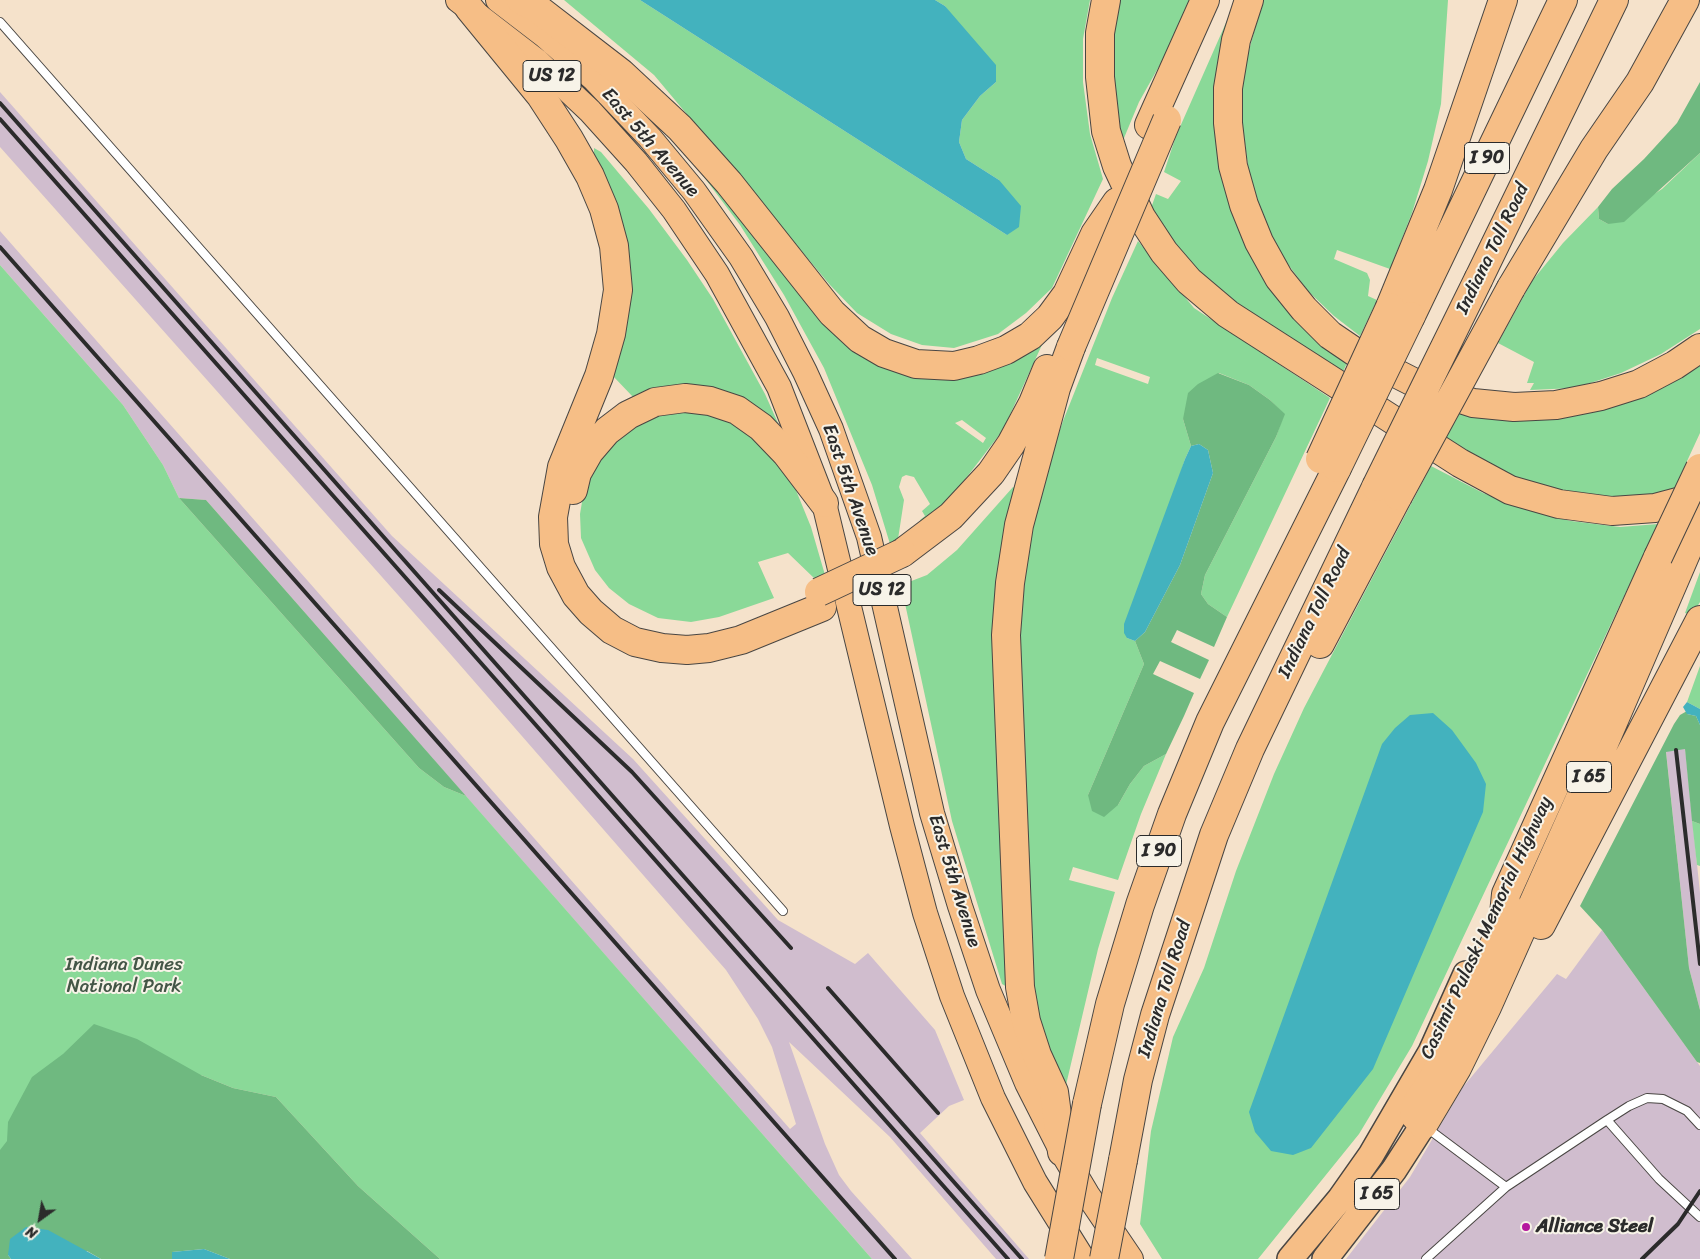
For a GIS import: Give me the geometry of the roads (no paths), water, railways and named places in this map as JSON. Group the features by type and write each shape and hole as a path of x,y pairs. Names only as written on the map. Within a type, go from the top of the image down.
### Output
{"highway":[{"path":"520,0 538,9 621,73 680,128 729,183 832,313 860,339 884,353 916,364 954,366 979,360 1006,350 1030,336 1050,317 1067,294 1095,234 1117,202"},
{"path":"1106,0 1100,33 1100,78 1106,131 1117,166 1142,217 1164,252 1189,281 1228,314 1460,463 1510,490 1559,504 1612,511 1655,508 1700,496"},
{"path":"903,561 951,516 991,473 1011,444 1064,345 1158,122 1205,0"},
{"path":"1062,1152 1054,1092 1032,1038 1020,987 1006,678 1010,592 1020,525 1056,388 1064,345 1117,202 1221,0"},
{"path":"1248,0 1236,40 1228,88 1228,122 1233,166 1244,205 1256,235 1279,278 1304,309 1330,335 1358,354 1421,386 1473,403 1514,407 1556,406 1601,396 1639,384 1675,365 1700,348"},
{"path":"1401,311 1438,190 1503,0"},
{"name":"I 90","path":"1059,1259 1087,1104 1110,1004 1140,905 1172,814 1210,722 1266,610 1329,464 1401,311 1563,0"},
{"name":"Indiana Toll Road","path":"1104,1259 1138,1080 1155,1015 1214,836 1250,749 1300,683 1387,492 1479,278 1614,0"},
{"path":"1387,492 1594,149 1640,82 1685,0"},
{"path":"464,4 541,96 569,139 590,176 604,209 614,246 618,290 611,334 598,376 562,466 553,516 554,544 561,567 576,595 591,612 612,630 635,642 662,648 687,650 709,648 741,640 951,536 1004,481 1031,437 1056,388"},
{"path":"821,600 734,626 686,634 663,632 639,625 620,615 588,582 576,561 569,517 577,473 589,452 607,431 628,414 655,402 685,398 710,401 737,410 761,427 786,453 824,503"},
{"name":"Casimir Pulaski Memorial Highway","path":"1290,1259 1340,1199 1370,1155 1431,1052 1482,940 1506,894 1700,468"},
{"name":"Casimir Pulaski Memorial Highway","path":"1325,1259 1394,1170 1457,1068 1487,1007 1586,785 1700,521"},
{"path":"1487,1007 1524,957 1567,879 1700,620"},
{"path":"1423,1125 1416,1119 1415,1110 1448,1048 1502,924 1506,894"}],"main road":[{"name":"East 5th Avenue","path":"498,0 545,36 594,79 650,138 694,192 741,257 777,317 806,372 834,439 869,537 932,814 960,906 992,998 1027,1083 1062,1152 1087,1194 1131,1259"},
{"name":"East 5th Avenue","path":"464,4 537,61 590,112 636,162 674,210 716,274 778,387 824,503 902,826 925,913 952,996 993,1098 1030,1173 1083,1259"}],"lane":[{"path":"0,22 783,910"},
{"path":"1426,1259 1506,1187 1629,1106 1647,1098 1663,1099 1687,1111 1700,1125"},
{"path":"1607,1120 1659,1179 1700,1217"},
{"path":"1423,1125 1506,1187"}],"water":[{"path":"640,0 935,0 945,6 996,65 996,82 980,96 962,120 959,142 966,159 999,180 1021,206 1019,227 1007,235"},
{"path":"1199,444 1208,450 1213,473 1180,565 1145,632 1135,641 1127,638 1124,633 1124,624 1185,459 1191,446"},
{"path":"1687,702 1700,709 1700,725 1696,716 1687,714 1683,707"},
{"path":"1433,713 1452,730 1476,763 1486,784 1483,812 1373,1069 1311,1148 1293,1155 1271,1151 1255,1132 1249,1112 1382,744 1395,728 1410,715"},
{"path":"26,1227 48,1230 101,1259 11,1259 8,1255 10,1239"},
{"path":"204,1249 230,1259 172,1259 172,1252"}],"railway":[{"path":"0,103 1022,1259"},
{"path":"0,119 1008,1259"},
{"path":"0,247 895,1259"},
{"path":"439,590 632,772 791,948"},
{"path":"1676,750 1700,964"},
{"path":"828,988 938,1113"},
{"path":"1642,1259 1678,1224 1700,1191"}],"place":[{"name":"Alliance Steel","path":"1526,1227"}],"park label":[{"name":"Indiana Dunes National Park","path":"124,976"}]}
